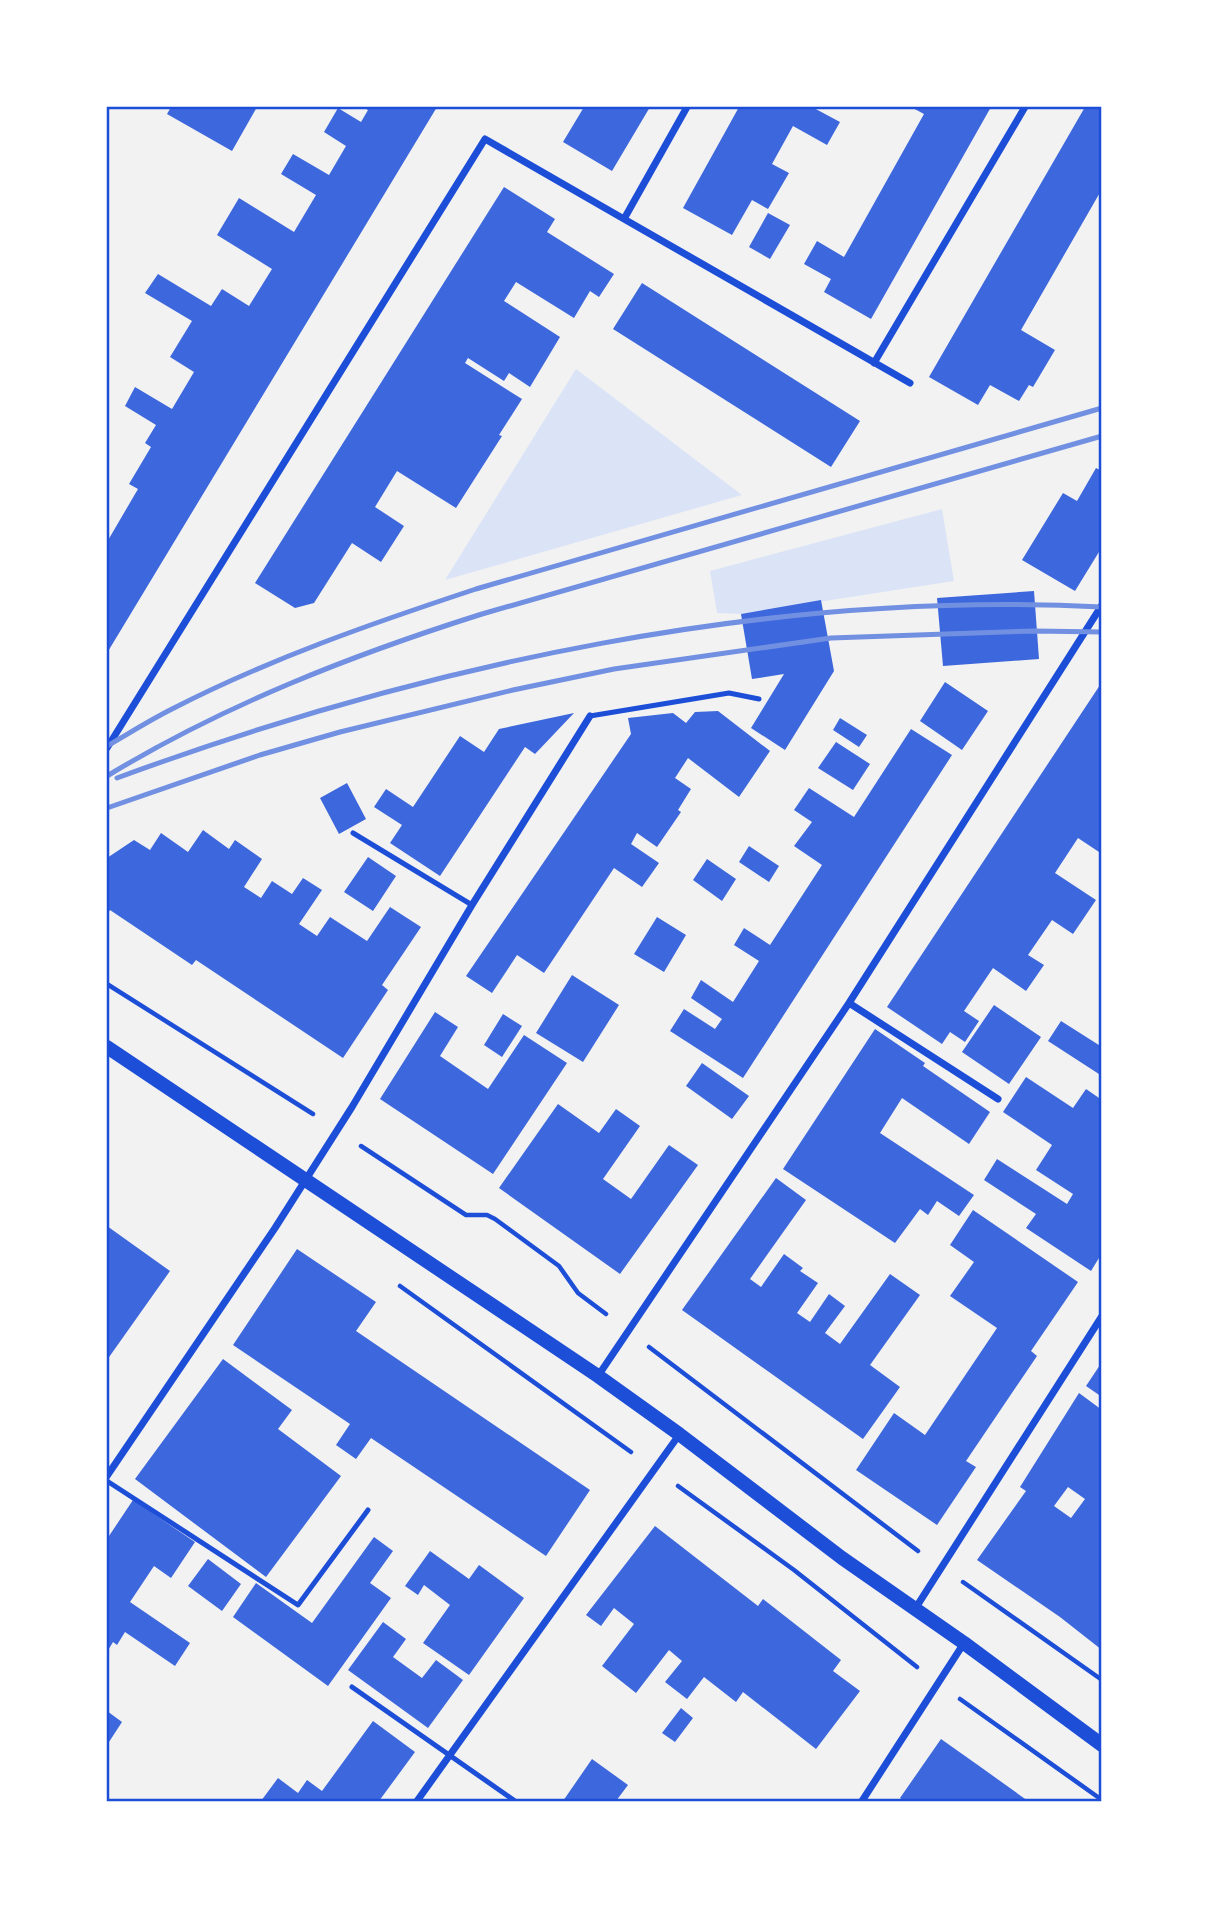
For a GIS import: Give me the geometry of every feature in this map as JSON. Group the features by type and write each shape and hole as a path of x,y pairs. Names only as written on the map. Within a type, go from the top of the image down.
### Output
{"main road":[{"path":"107,1047 598,1376 842,1558 964,1643 1102,1745"}],"street":[{"path":"624,219 687,107"},
{"path":"874,363 1025,107"},
{"path":"107,748 485,139 910,383"},
{"path":"598,1376 849,1003 1102,605"},
{"path":"107,1478 275,1228 304,1178 352,1107 472,905 590,716"},
{"path":"849,1003 998,1099"},
{"path":"915,1609 1102,1316"},
{"path":"417,1801 679,1434"},
{"path":"862,1801 964,1643"}],"lane":[{"path":"590,716 729,693 760,699"},
{"path":"353,833 472,905"},
{"path":"107,1478 298,1605 368,1510"},
{"path":"352,1687 515,1801"}],"path":[{"path":"399,1285 794,1570 939,1684 1102,1800"}],"shaded area":[{"path":"576,369 742,495 445,580"},
{"path":"942,509 954,581 741,614 717,613 710,571"}],"building":[{"path":"171,107 257,107 232,151 167,114"},
{"path":"363,107 437,107 107,653 107,542 138,489 129,484 151,447 145,443 156,425 125,406 135,387 172,409 194,372 170,357 192,321 145,293 158,274 211,306 222,289 249,306 272,269 217,235 239,198 294,232 316,195 281,174 293,154 329,175 346,146 324,132 338,108 361,122 368,110"},
{"path":"584,107 650,107 612,171 563,142"},
{"path":"739,107 812,107 840,122 827,145 793,126 772,164 789,173 768,209 752,200 732,235 683,208"},
{"path":"911,107 991,107 871,319 824,292 831,279 804,264 817,241 844,257 924,114"},
{"path":"1085,107 1102,107 1102,189 1021,330 1055,350 1033,387 1029,385 1019,401 990,385 978,405 929,377"},
{"path":"504,187 555,219 547,232 614,274 599,297 590,291 574,318 516,282 504,301 560,337 530,387 509,373 504,381 468,358 465,363 522,399 456,508 397,471 375,507 404,526 381,562 352,543 314,603 295,608 255,583"},
{"path":"768,213 790,225 770,259 749,247"},
{"path":"642,283 860,421 831,467 613,329"},
{"path":"1096,468 1102,471 1102,547 1075,591 1022,560 1063,493 1077,501"},
{"path":"1034,591 1039,659 943,666 937,598"},
{"path":"821,600 834,671 785,750 751,728 784,674 752,679 741,614"},
{"path":"945,682 988,711 962,750 920,721"},
{"path":"1102,682 1102,854 1078,838 1055,873 1096,900 1073,934 1052,920 1028,955 1044,965 1026,991 993,968 964,1011 979,1021 965,1042 950,1032 942,1044 887,1007"},
{"path":"718,711 770,751 739,797 688,758 675,778 691,789 678,810 681,812 657,847 637,833 631,844 659,863 642,887 614,868 544,973 517,955 492,993 466,976 631,734 628,718 673,713 686,723 695,712"},
{"path":"574,713 535,754 525,747 440,876 390,843 402,825 374,807 386,789 413,807 460,736 484,752 499,729"},
{"path":"840,718 867,735 859,747 833,730"},
{"path":"911,729 952,755 743,1078 670,1031 684,1009 715,1029 722,1019 691,998 701,980 733,1002 759,961 734,945 744,928 770,945 822,865 794,846 812,822 794,810 809,788 854,817"},
{"path":"836,742 870,764 853,790 818,768"},
{"path":"347,783 366,819 339,834 320,798"},
{"path":"203,830 229,849 235,840 262,859 244,887 261,898 272,881 292,894 303,878 322,890 299,924 317,936 330,917 367,941 390,907 421,927 382,985 388,990 343,1058 196,960 192,965 110,910 107,915 107,858 134,840 150,850 161,833 188,852"},
{"path":"749,846 779,866 769,882 739,862"},
{"path":"368,857 396,876 373,911 344,892"},
{"path":"707,859 736,879 722,901 693,880"},
{"path":"657,917 686,935 664,972 634,954"},
{"path":"572,975 619,1005 583,1062 536,1033"},
{"path":"994,1005 1041,1037 1009,1084 962,1052"},
{"path":"435,1012 458,1027 440,1056 488,1089 524,1035 567,1063 493,1174 380,1099"},
{"path":"503,1014 522,1026 502,1057 484,1045"},
{"path":"1061,1021 1102,1047 1102,1076 1048,1041"},
{"path":"875,1029 990,1112 969,1144 902,1098 880,1133 974,1195 959,1216 937,1201 928,1215 920,1209 895,1243 783,1169"},
{"path":"702,1063 749,1096 732,1119 686,1086"},
{"path":"1026,1077 1073,1108 1086,1089 1102,1100 1102,1253 1091,1271 1026,1228 1036,1214 984,1180 997,1159 1067,1204 1073,1194 1036,1170 1052,1145 1003,1112"},
{"path":"558,1104 599,1133 616,1109 640,1126 603,1179 631,1199 669,1145 698,1165 620,1274 499,1188"},
{"path":"776,1178 806,1200 750,1279 761,1287 784,1254 803,1268 800,1271 818,1283 797,1313 810,1322 829,1294 845,1306 825,1333 840,1344 890,1274 920,1295 870,1365 900,1387 863,1439 682,1310"},
{"path":"973,1210 1078,1282 1031,1351 1037,1356 966,1461 976,1467 937,1525 856,1470 894,1413 925,1435 997,1328 950,1296 974,1262 950,1245"},
{"path":"107,1226 170,1271 107,1360"},
{"path":"297,1249 376,1302 356,1331 590,1490 546,1556 371,1438 356,1459 336,1445 350,1424 233,1345"},
{"path":"223,1359 292,1410 278,1429 341,1476 266,1577 135,1479"},
{"path":"1102,1362 1102,1397 1086,1386"},
{"path":"1079,1393 1102,1410 1102,1650 1060,1617 977,1560 1026,1491 1020,1487","holes":["1068,1487 1085,1499 1071,1518 1054,1506"]},
{"path":"133,1500 195,1542 171,1578 154,1566 130,1602 190,1643 175,1666 125,1632 117,1645 113,1642 107,1652 107,1539"},
{"path":"655,1526 758,1606 763,1599 841,1660 833,1671 860,1691 816,1749 743,1692 736,1702 704,1677 687,1699 665,1682 682,1661 669,1650 636,1693 602,1666 634,1624 614,1608 601,1626 586,1615"},
{"path":"374,1537 393,1551 370,1583 391,1598 328,1686 233,1617 256,1583 312,1623"},
{"path":"430,1551 469,1579 479,1565 524,1598 469,1675 423,1643 450,1605 424,1585 418,1595 405,1586"},
{"path":"208,1559 241,1584 222,1611 188,1586"},
{"path":"383,1622 406,1639 393,1657 422,1678 436,1660 463,1680 428,1728 348,1670"},
{"path":"681,1708 693,1718 675,1742 662,1733"},
{"path":"107,1711 122,1722 107,1745"},
{"path":"373,1721 415,1752 379,1801 261,1801 278,1778 298,1793 307,1780 322,1791"},
{"path":"941,1739 1028,1801 904,1801 900,1798"},
{"path":"592,1759 628,1785 616,1801 563,1801"}],"railway":[{"path":"107,746 164,713 246,674 322,643 437,602 1102,408"},
{"path":"107,776 151,750 243,704 337,665 433,630 1102,436"},
{"path":"117,778 234,737 355,701 477,669 601,643 726,624 852,611 977,605 1102,607"},
{"path":"107,808 260,755 340,732 513,690 614,669 831,638 1034,631 1102,632"}]}
